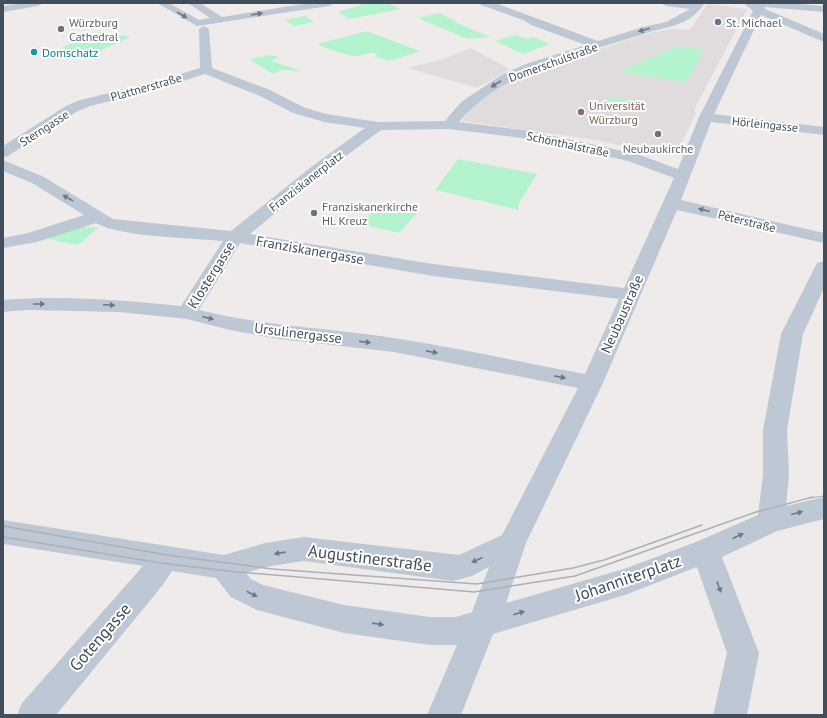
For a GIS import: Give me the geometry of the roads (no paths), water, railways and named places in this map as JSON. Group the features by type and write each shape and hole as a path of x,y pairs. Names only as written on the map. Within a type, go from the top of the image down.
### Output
{"street":[{"path":"3,9 38,3"},
{"path":"162,3 191,21 204,26 220,20 329,3"},
{"path":"193,3 220,20"},
{"path":"485,3 597,45"},
{"path":"666,3 699,5"},
{"path":"748,3 761,6 824,9"},
{"name":"Domerschulstraße","path":"449,125 466,105 507,77 530,67 597,45 647,29 669,25 682,20 699,5"},
{"path":"761,6 824,39"},
{"name":"Neubaustraße","path":"444,715 460,680 481,624 497,588 512,543 592,383 683,176 706,117 739,47 761,6"},
{"path":"204,26 206,70 220,77 265,92 298,110 324,118 378,126 449,125"},
{"name":"Plattnerstraße","path":"85,103 151,87 206,70"},
{"name":"Sterngasse","path":"4,155 71,109 85,103"},
{"name":"Hörleingasse","path":"706,117 824,130"},
{"name":"Schönthalstraße","path":"449,125 523,134 566,142 632,157 683,176"},
{"name":"Franziskanerplatz","path":"235,237 321,167 378,126"},
{"name":"Franziskanergasse","path":"4,155 38,180 108,223 129,227 235,237 433,270 631,295"},
{"name":"Peterstraße","path":"670,203 824,238"},
{"path":"3,243 31,238 96,217"},
{"name":"Klostergasse","path":"187,313 235,237"},
{"path":"770,521 776,474 776,430 792,334 824,267"},
{"name":"Ursulinergasse","path":"5,308 70,304 119,306 187,313 230,324 279,332 394,345 592,383"},
{"name":"Johanniterplatz","path":"481,624 625,582 706,551 770,521 824,508"},
{"name":"Augustinerstraße","path":"3,532 224,567 265,555 304,549 452,568 472,562 512,543"},
{"path":"706,551 743,653 730,715"},
{"name":"Gotengasse","path":"34,715 152,577 164,558"},
{"path":"224,567 241,588 258,597 344,619 430,631 456,631 481,624"}],"tram line":[{"path":"809,498 824,496"},
{"path":"3,537 161,563 227,571 474,592 575,576 756,512 809,498"},
{"path":"3,526 167,555 272,569 477,584 573,568 604,560 702,525"}],"place":[{"name":"St. Michael","path":"718,22"},
{"name":"Würzburg Cathedral","path":"61,29"},
{"name":"Domschatz","path":"34,52"},
{"name":"Universität Würzburg","path":"581,112"},
{"name":"Neubaukirche","path":"658,134"},
{"name":"Franziskanerkirche Hl. Kreuz","path":"314,213"}]}
